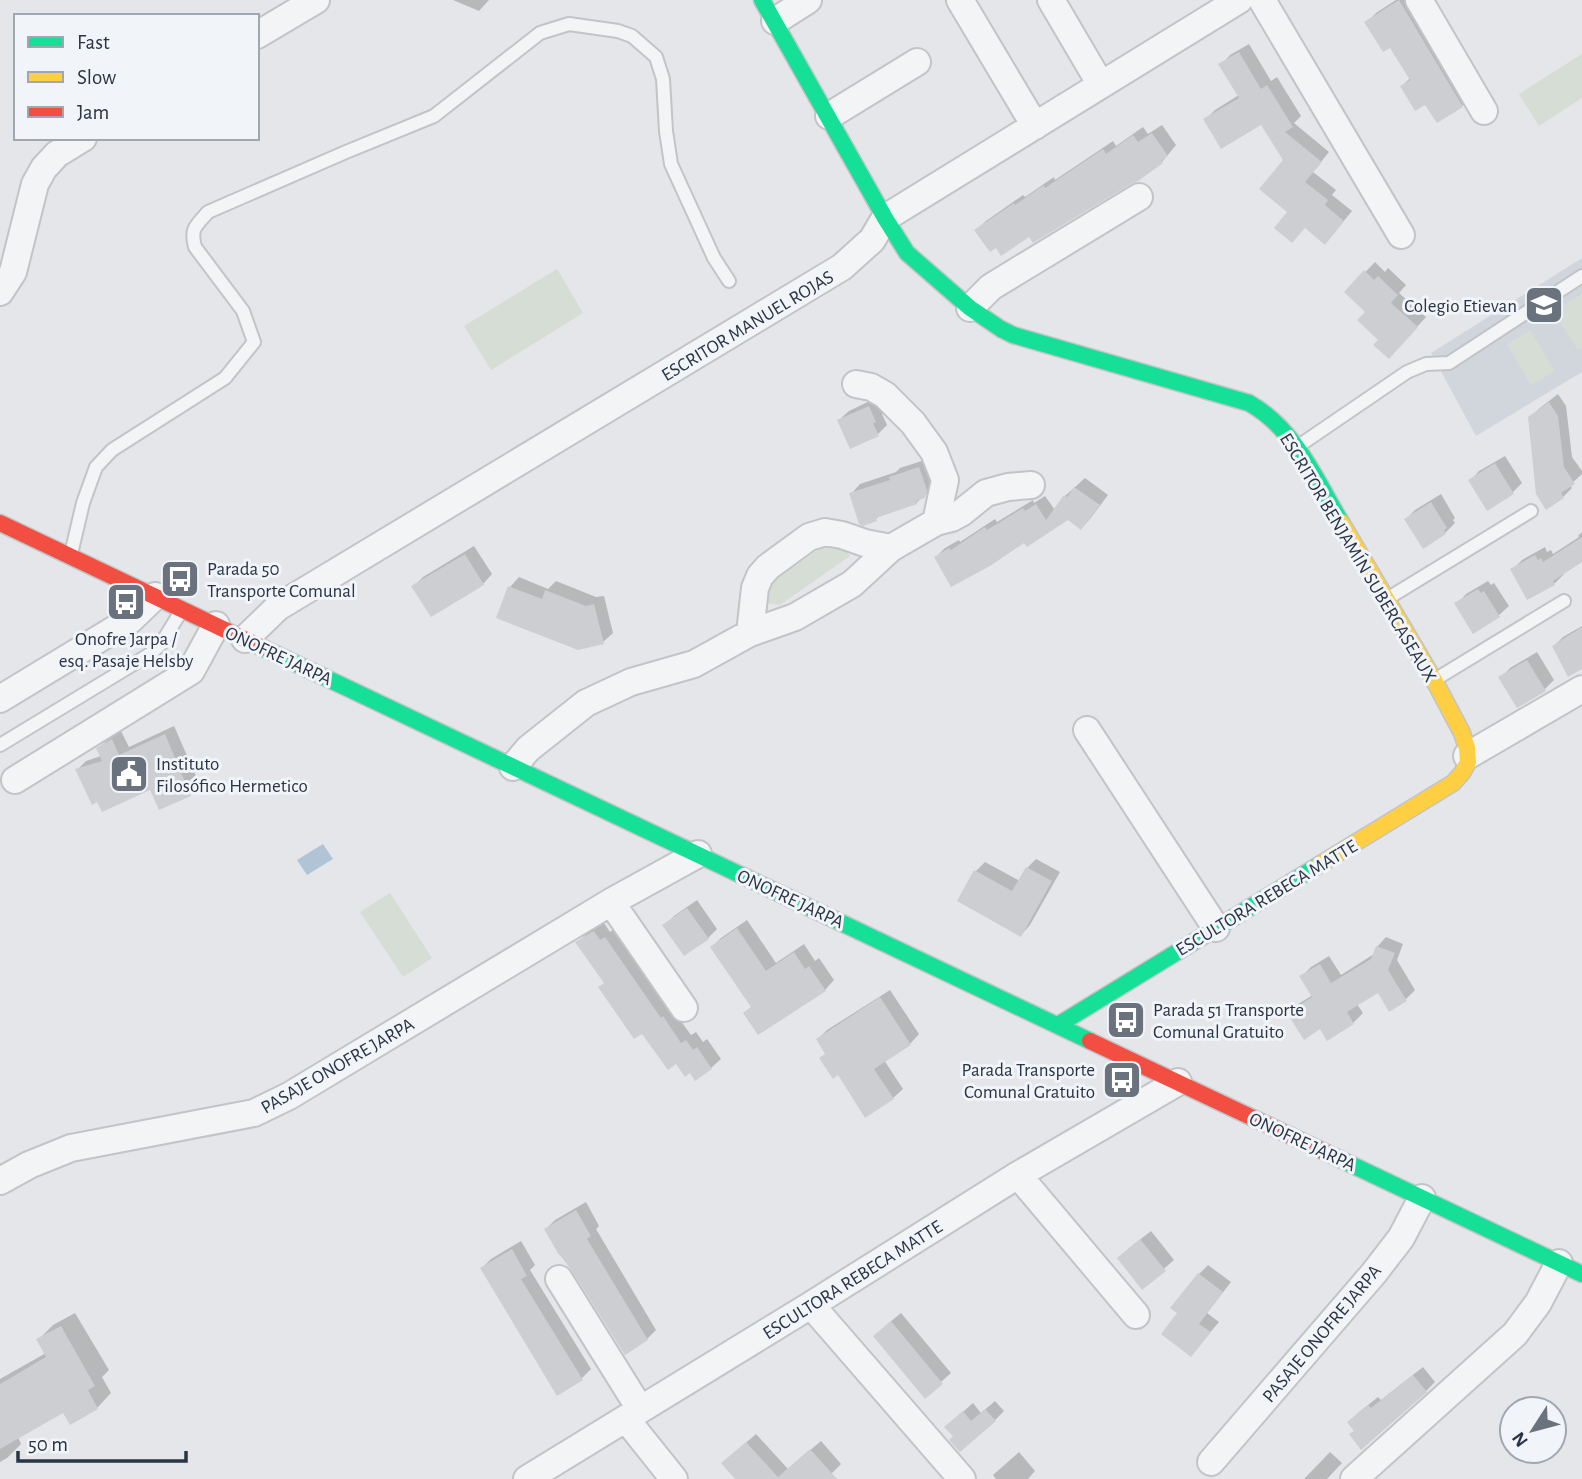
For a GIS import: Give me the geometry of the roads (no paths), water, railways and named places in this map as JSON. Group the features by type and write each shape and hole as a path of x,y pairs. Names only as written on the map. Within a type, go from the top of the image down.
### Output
{"street":[{"path":"259,34 316,0"},
{"path":"769,11 808,0"},
{"path":"960,0 1035,126"},
{"path":"1051,0 1101,85"},
{"name":"ESCRITOR MANUEL ROJAS","path":"245,639 278,607 842,267 872,240 885,218 1239,0"},
{"path":"1262,0 1401,235"},
{"path":"1419,0 1484,111"},
{"name":"ESCRITOR BENJAMÍN SUBERCASEAUX","path":"769,11 907,253 970,308 1013,335 1249,403 1271,416 1297,447 1434,680 1462,733 1467,759"},
{"path":"829,116 917,62"},
{"path":"0,292 13,272 39,176 57,154 80,140"},
{"path":"970,308 991,288 1139,197"},
{"path":"856,384 870,387 885,395 907,415 934,452 945,480 936,522"},
{"path":"945,480 986,493"},
{"path":"513,766 528,749 586,703 631,682 694,664 750,633 795,617 852,584 891,548 936,522 961,513 986,493 1007,487 1031,485"},
{"name":"ONOFRE JARPA","path":"0,523 1570,1268"},
{"path":"750,633 755,588 760,576 809,537 825,532 891,548"},
{"path":"0,699 130,620 155,596"},
{"path":"15,780 191,671 216,625"},
{"path":"1467,759 1582,690"},
{"path":"1087,730 1216,928"},
{"name":"ESCULTORA REBECA MATTE","path":"1058,1025 1453,783 1462,773 1467,759"},
{"name":"PASAJE ONOFRE JARPA","path":"0,1181 29,1165 71,1149 254,1113 289,1096 611,902 698,854"},
{"path":"611,902 684,1008"},
{"name":"ESCULTORA REBECA MATTE","path":"539,1476 633,1414 1018,1175 1178,1082"},
{"path":"1018,1175 1136,1315"},
{"name":"PASAJE ONOFRE JARPA","path":"1211,1462 1374,1273 1401,1238 1422,1198"},
{"path":"1354,1479 1514,1334 1570,1268"},
{"path":"559,1279 633,1414 674,1479"},
{"path":"810,1305 962,1479"}],"lane":[{"path":"70,556 83,503 96,467 112,450 225,378 254,342 243,311 195,247 192,236 202,218 208,212 434,116 540,33 569,24 618,31 632,36 656,57 663,79 671,163 714,258 729,281"},
{"path":"1297,447 1407,372 1426,364 1449,363 1582,276"},
{"path":"1386,599 1531,510"},
{"path":"1434,680 1564,601"},
{"path":"0,745 150,654 166,637 182,610"}],"water":[{"path":"323,844 333,859 307,875 297,860"}],"place":[{"name":"Colegio Etievan","path":"1544,305"},
{"name":"Parada 50 Transporte Comunal","path":"180,579"},
{"name":"Onofre Jarpa / esq. Pasaje Helsby","path":"126,602"},
{"name":"Instituto Filosófico Hermetico","path":"129,774"},
{"name":"Parada 51 Transporte Comunal Gratuito","path":"1126,1020"},
{"name":"Parada Transporte Comunal Gratuito","path":"1122,1080"}]}
